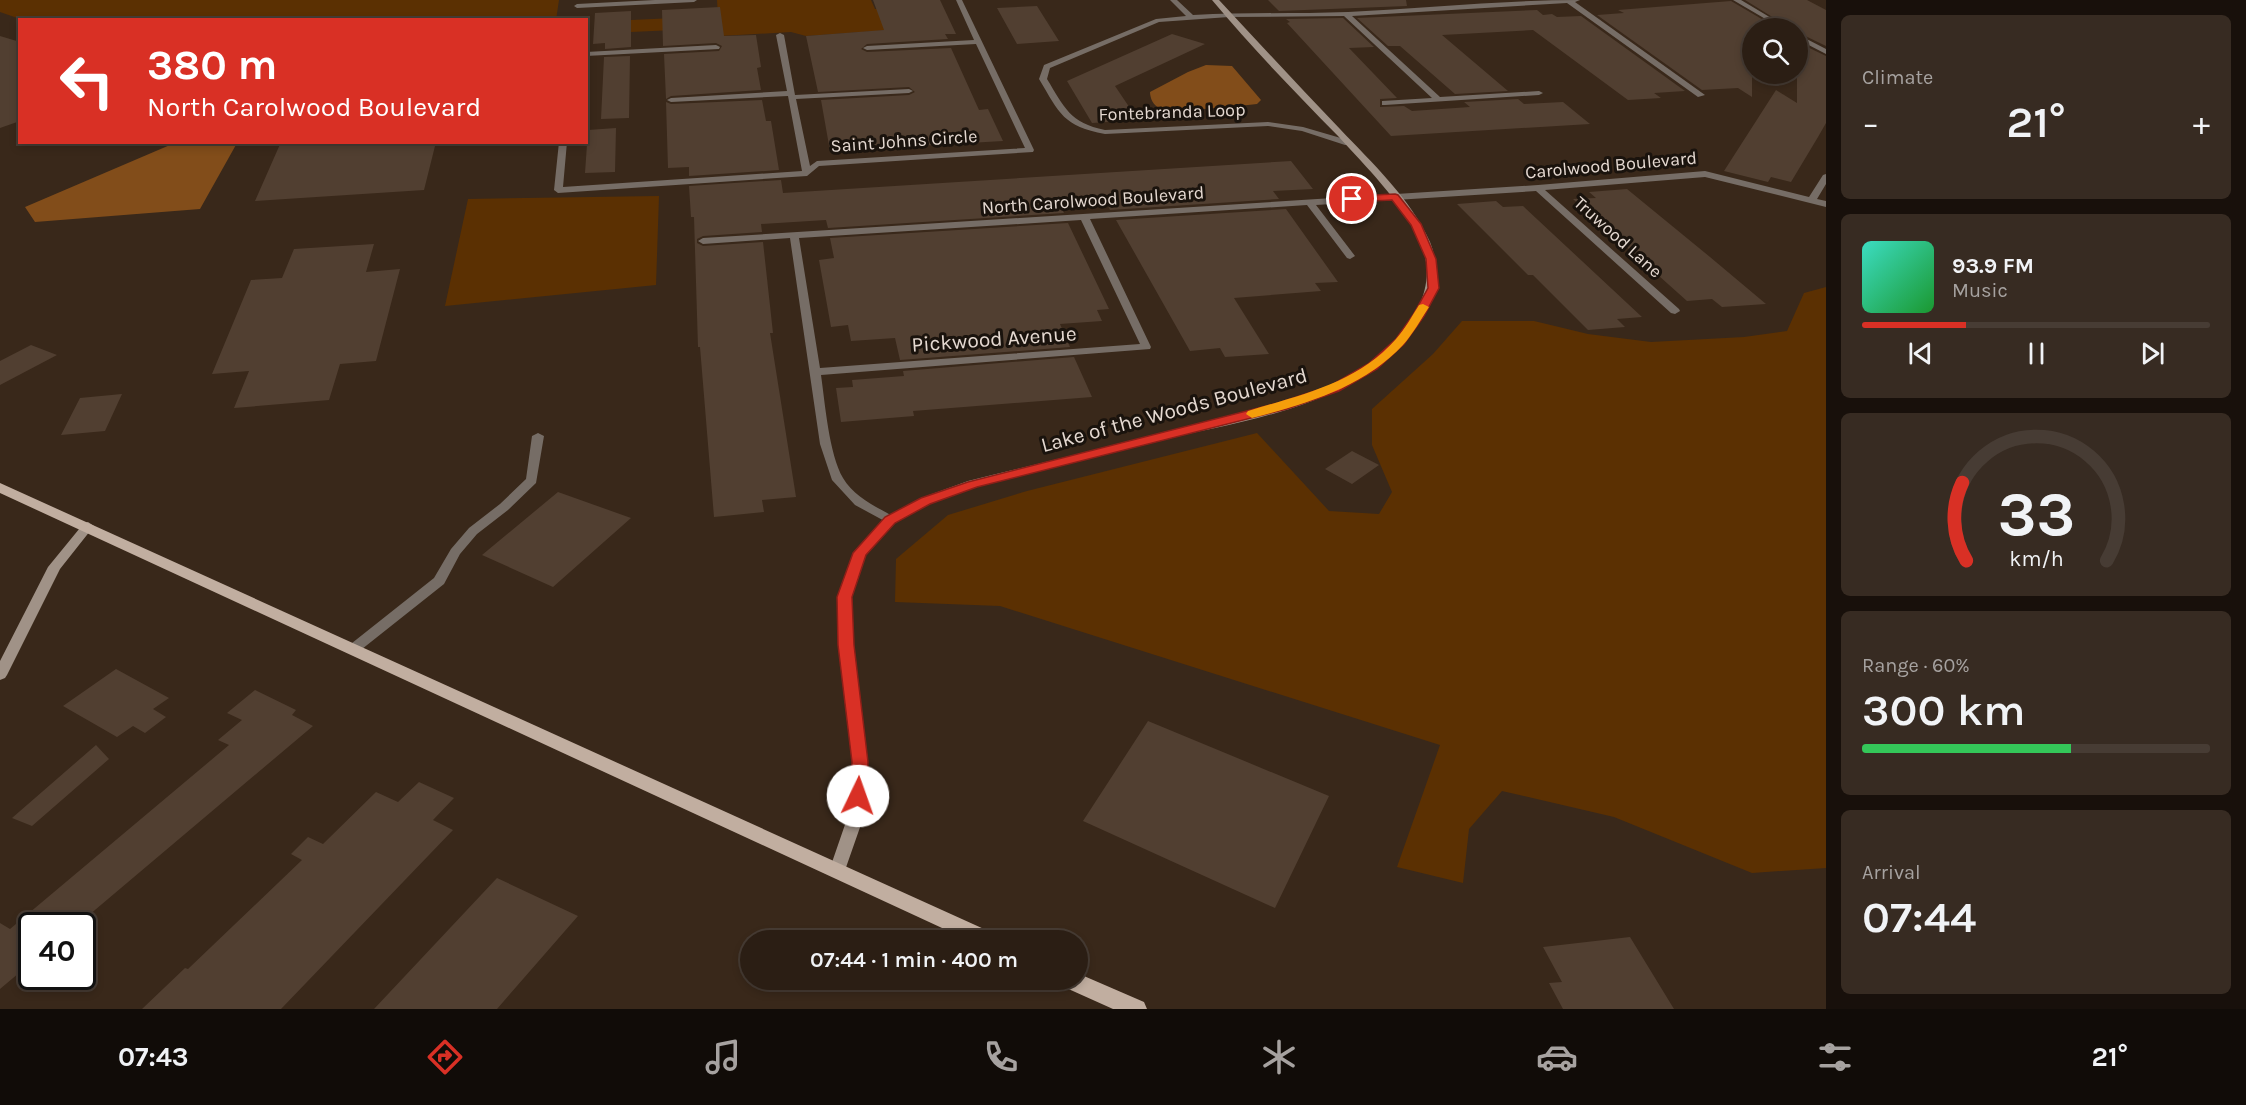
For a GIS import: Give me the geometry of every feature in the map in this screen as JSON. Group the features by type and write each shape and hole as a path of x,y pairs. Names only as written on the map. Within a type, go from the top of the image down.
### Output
{"main road":[{"path":"0,487 966,930"},
{"path":"1088,987 1136,1009"}],"street":[{"path":"577,6 694,0"},
{"name":"Saint Johns Circle","path":"563,144 558,190 807,173 817,164 1030,150 958,0"},
{"path":"1173,0 1190,16"},
{"name":"Lake of the Woods Boulevard","path":"837,871 857,813 860,762 846,645 845,597 860,553 890,520 925,501 972,484 1282,406 1335,388 1373,366 1400,342 1419,316 1433,288 1431,259 1416,224 1348,143 1215,0"},
{"path":"1568,0 1701,95"},
{"name":"Fontebranda Loop","path":"1348,143 1303,129 1268,124 1105,132 1083,129 1071,123 1043,79 1047,67 1158,20 1190,16 1346,14 1504,2 1577,0"},
{"path":"1736,0 1768,18"},
{"path":"1346,14 1437,98"},
{"path":"780,35 807,173"},
{"path":"867,48 980,42"},
{"path":"1808,42 1826,52"},
{"path":"588,54 716,47"},
{"path":"671,100 909,91"},
{"path":"1385,103 1539,93"},
{"name":"Carolwood Boulevard","path":"1395,197 1538,189 1705,174 1826,204"},
{"path":"1812,200 1826,177"},
{"name":"Truwood Lane","path":"1538,189 1675,311"},
{"name":"North Carolwood Boulevard","path":"703,241 1395,197"},
{"path":"1309,202 1350,256"},
{"name":"Pickwood Avenue","path":"814,372 1146,348 1085,218"},
{"path":"795,236 825,444 838,480 859,502 890,520"},
{"path":"352,650 439,581 455,552 473,531 504,507 532,480 538,436"},
{"path":"0,675 54,567 88,526"}],"shaded area":[{"path":"0,0 559,0 556,18 18,18 0,12"},
{"path":"717,0 871,0 875,9 909,7 918,28 806,36 791,32 720,36 719,28 631,32 631,20 718,16"},
{"path":"1206,65 1232,66 1261,100 1257,104 1166,110 1159,108 1151,99 1150,92"},
{"path":"172,144 236,144 200,209 35,222 25,207"},
{"path":"659,196 656,285 445,306 468,199"},
{"path":"1826,287 1826,868 1752,873 1614,817 1502,791 1469,829 1463,883 1397,867 1440,745 1000,606 895,602 896,559 948,515 1027,491 1257,433 1329,511 1379,514 1392,492 1372,445 1372,409 1433,354 1462,321 1534,321 1588,334 1651,342 1744,337 1787,331 1804,293"}],"building":[{"path":"873,0 940,0 956,34 945,34 948,39 867,44 861,49 867,52 951,48 979,110 988,109 1003,141 830,151 821,100 909,95 915,92 909,87 818,92 806,36 884,30"},
{"path":"1268,0 1406,0 1407,6 1279,11"},
{"path":"1745,0 1807,0 1826,10 1826,46 1808,37 1808,18 1774,18"},
{"path":"1731,1 1760,18 1742,18 1742,84 1752,84 1752,97 1738,88 1702,90 1597,15 1624,13 1618,10"},
{"path":"1037,6 1059,41 1017,44 997,8"},
{"path":"720,7 724,36 756,35 761,67 757,68 761,90 671,96 666,99 664,54 719,51 722,46 716,43 663,46 662,10"},
{"path":"1537,10 1543,15 1552,14 1557,17 1581,16 1685,91 1654,93 1661,98 1628,100 1533,30 1442,35 1508,91 1455,94 1400,46 1388,46 1357,18"},
{"path":"631,11 631,47 605,49 605,43 593,44 595,13"},
{"path":"1343,18 1374,47 1349,48 1397,98 1380,99 1380,107 1404,106 1412,111 1470,107 1464,102 1518,99 1524,104 1563,102 1590,124 1391,136 1287,23 1290,22 1286,19"},
{"path":"1172,34 1205,44 1115,86 1138,120 1092,123 1067,81"},
{"path":"0,36 18,41 18,122 0,128"},
{"path":"1808,47 1826,56 1826,123 1791,182 1771,177 1768,182 1724,171 1776,90 1797,103 1797,84 1808,84"},
{"path":"630,56 629,118 601,119 604,57"},
{"path":"762,100 766,121 771,121 779,170 689,176 689,167 668,168 666,102 671,104"},
{"path":"616,128 615,172 585,173 588,130"},
{"path":"280,144 436,144 424,190 255,201"},
{"path":"1291,161 1313,189 1273,191 1279,199 1110,210 1106,202 1060,205 1064,213 828,228 826,220 761,224 762,232 703,236 697,239 697,243 703,246 763,242 773,333 770,333 796,497 762,500 764,512 714,517 700,347 698,347 694,217 691,217 689,186 781,180 783,193"},
{"path":"1627,189 1766,304 1722,307 1712,299 1687,301 1573,199 1596,198 1589,192"},
{"path":"1496,201 1503,207 1523,206 1642,317 1617,319 1625,327 1588,330 1533,275 1528,275 1457,204"},
{"path":"1286,209 1338,282 1315,283 1321,291 1234,298 1269,354 1225,357 1220,348 1190,351 1116,220"},
{"path":"1068,223 1109,309 1097,310 1102,321 1060,324 1070,347 900,360 895,338 851,341 848,325 831,327 819,260 834,258 830,238"},
{"path":"374,244 366,272 400,269 376,361 340,364 329,400 234,408 249,371 212,374 251,280 282,278 294,249"},
{"path":"31,345 57,355 0,385 0,361"},
{"path":"1074,357 1092,397 913,411 914,416 841,422 836,388 853,387 852,380 904,376 903,371"},
{"path":"122,394 105,431 61,435 80,398"},
{"path":"1352,451 1379,465 1352,484 1325,469"},
{"path":"558,492 631,518 553,587 482,555"},
{"path":"116,669 169,698 153,709 166,717 145,733 133,726 117,737 63,706"},
{"path":"255,690 296,710 292,715 313,726 93,912 30,912 229,745 218,740 242,720 227,713"},
{"path":"1148,721 1329,796 1275,908 1083,821"},
{"path":"96,745 109,759 32,826 12,818"},
{"path":"419,782 454,798 433,820 453,830 281,1009 142,1009 185,968 188,969 302,860 291,854 308,837 323,844 376,792 398,802"},
{"path":"497,878 578,916 497,1009 374,1009"},
{"path":"18,922 18,974 0,989 0,923 10,929"},
{"path":"1630,937 1674,1009 1563,1009 1549,983 1562,982 1543,947"}],"slow traffic":[{"path":"1252,414 1335,388 1373,366 1400,342 1423,307"}],"route":[{"path":"858,796 860,762 846,645 845,597 860,553 890,520 925,501 972,484 1282,406 1335,388 1373,366 1400,342 1419,316 1433,288 1431,259 1416,224 1395,197 1352,199"}]}
